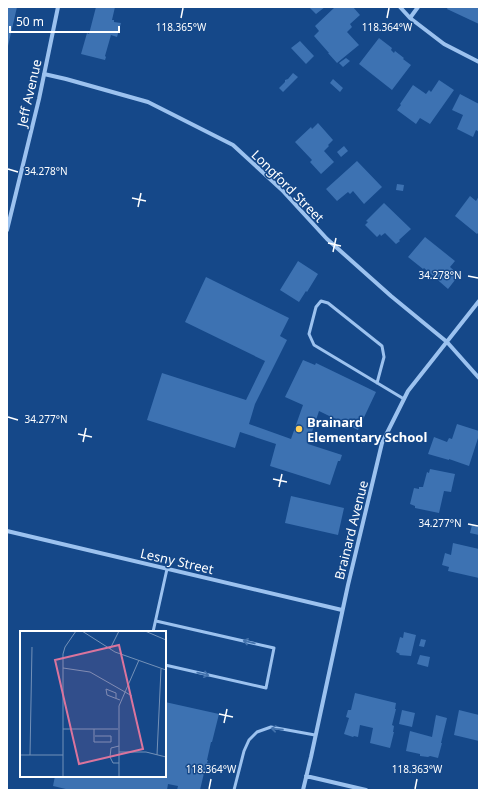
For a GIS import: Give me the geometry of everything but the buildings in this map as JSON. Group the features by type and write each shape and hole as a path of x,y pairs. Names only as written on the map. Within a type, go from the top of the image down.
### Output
{"street":[{"name":"Jeff Avenue","path":"7,230 39,99 58,7"},
{"path":"400,7 410,18 444,44 479,62"},
{"path":"410,18 418,7"},
{"name":"Longford Street","path":"44,74 148,102 233,146 282,190 327,239 391,296 447,342 479,378"},
{"name":"Brainard Avenue","path":"303,790 342,610 382,443 408,391 479,301"},
{"name":"Lesny Street","path":"7,531 342,610"},
{"path":"306,776 366,790"}],"lane":[{"path":"377,383 384,357 382,346 328,302 321,301 316,307 309,334 314,345 404,400"},
{"path":"153,631 167,569"},
{"path":"156,621 274,648 266,688 166,665"},
{"path":"234,790 244,751 249,740 257,732 271,727 315,736"}],"place":[{"name":"Brainard Elementary School","path":"299,429"}]}
